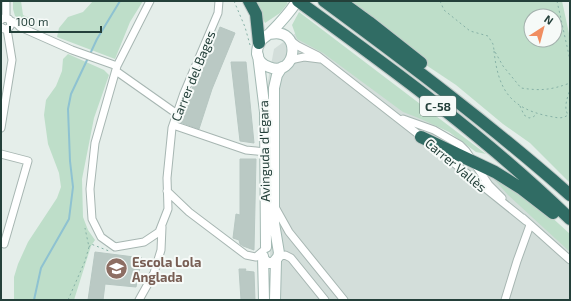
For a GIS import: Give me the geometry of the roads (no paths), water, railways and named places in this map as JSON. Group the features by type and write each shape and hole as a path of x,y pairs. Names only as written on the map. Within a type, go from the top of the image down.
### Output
{"highway":[{"path":"249,1 256,14 254,44"},
{"name":"C-58","path":"298,1 453,118 521,174 570,219"},
{"name":"C-58","path":"324,1 466,107 570,195"},
{"path":"340,1 429,70 466,107"},
{"path":"421,137 495,172 522,189 570,226"}],"street":[{"path":"1,128 12,60 8,40 9,37 5,26 6,1"},
{"path":"116,68 150,1"},
{"name":"Carrer del Bages","path":"116,68 95,143 90,189 92,219 101,237 113,250 144,242 159,232 168,209 167,178 173,125 184,93 218,13 219,1"},
{"path":"270,34 298,1"},
{"path":"287,38 279,33 270,34 264,36 254,44 260,61 270,68 282,67 290,60 293,49 284,29 289,12"},
{"path":"5,26 18,24 20,27 72,50 107,62 177,114"},
{"name":"Carrer Vallès","path":"287,38 326,62 387,109 528,223"},
{"name":"Avinguda d'Egara","path":"258,55 265,112 269,256 275,300"},
{"name":"Carrer Vallès","path":"290,60 300,57 310,57 326,62"},
{"name":"Avinguda d'Egara","path":"264,300 264,275 274,232 274,88 277,75 282,67"},
{"name":"Carrer Vallès","path":"387,109 406,120 434,130 448,137 463,148 489,185 528,223 570,260"},
{"path":"173,125 246,150 265,152"},
{"path":"1,154 28,161 4,244 1,243"},
{"path":"167,191 189,212 248,257 261,269 264,275"},
{"path":"274,203 289,232 344,300"},
{"name":"Carrer del Bages","path":"139,300 154,273 161,250 162,223"},
{"path":"505,300 528,223"},
{"path":"248,257 285,255 290,258 325,300"},
{"path":"248,257 269,256"}],"waterway":[{"path":"90,54 97,39 120,1"},
{"path":"34,300 41,268 69,219 73,187 70,161 68,109 71,94 88,58"}],"place":[{"name":"Escola Lola Anglada","path":"116,269"}]}
